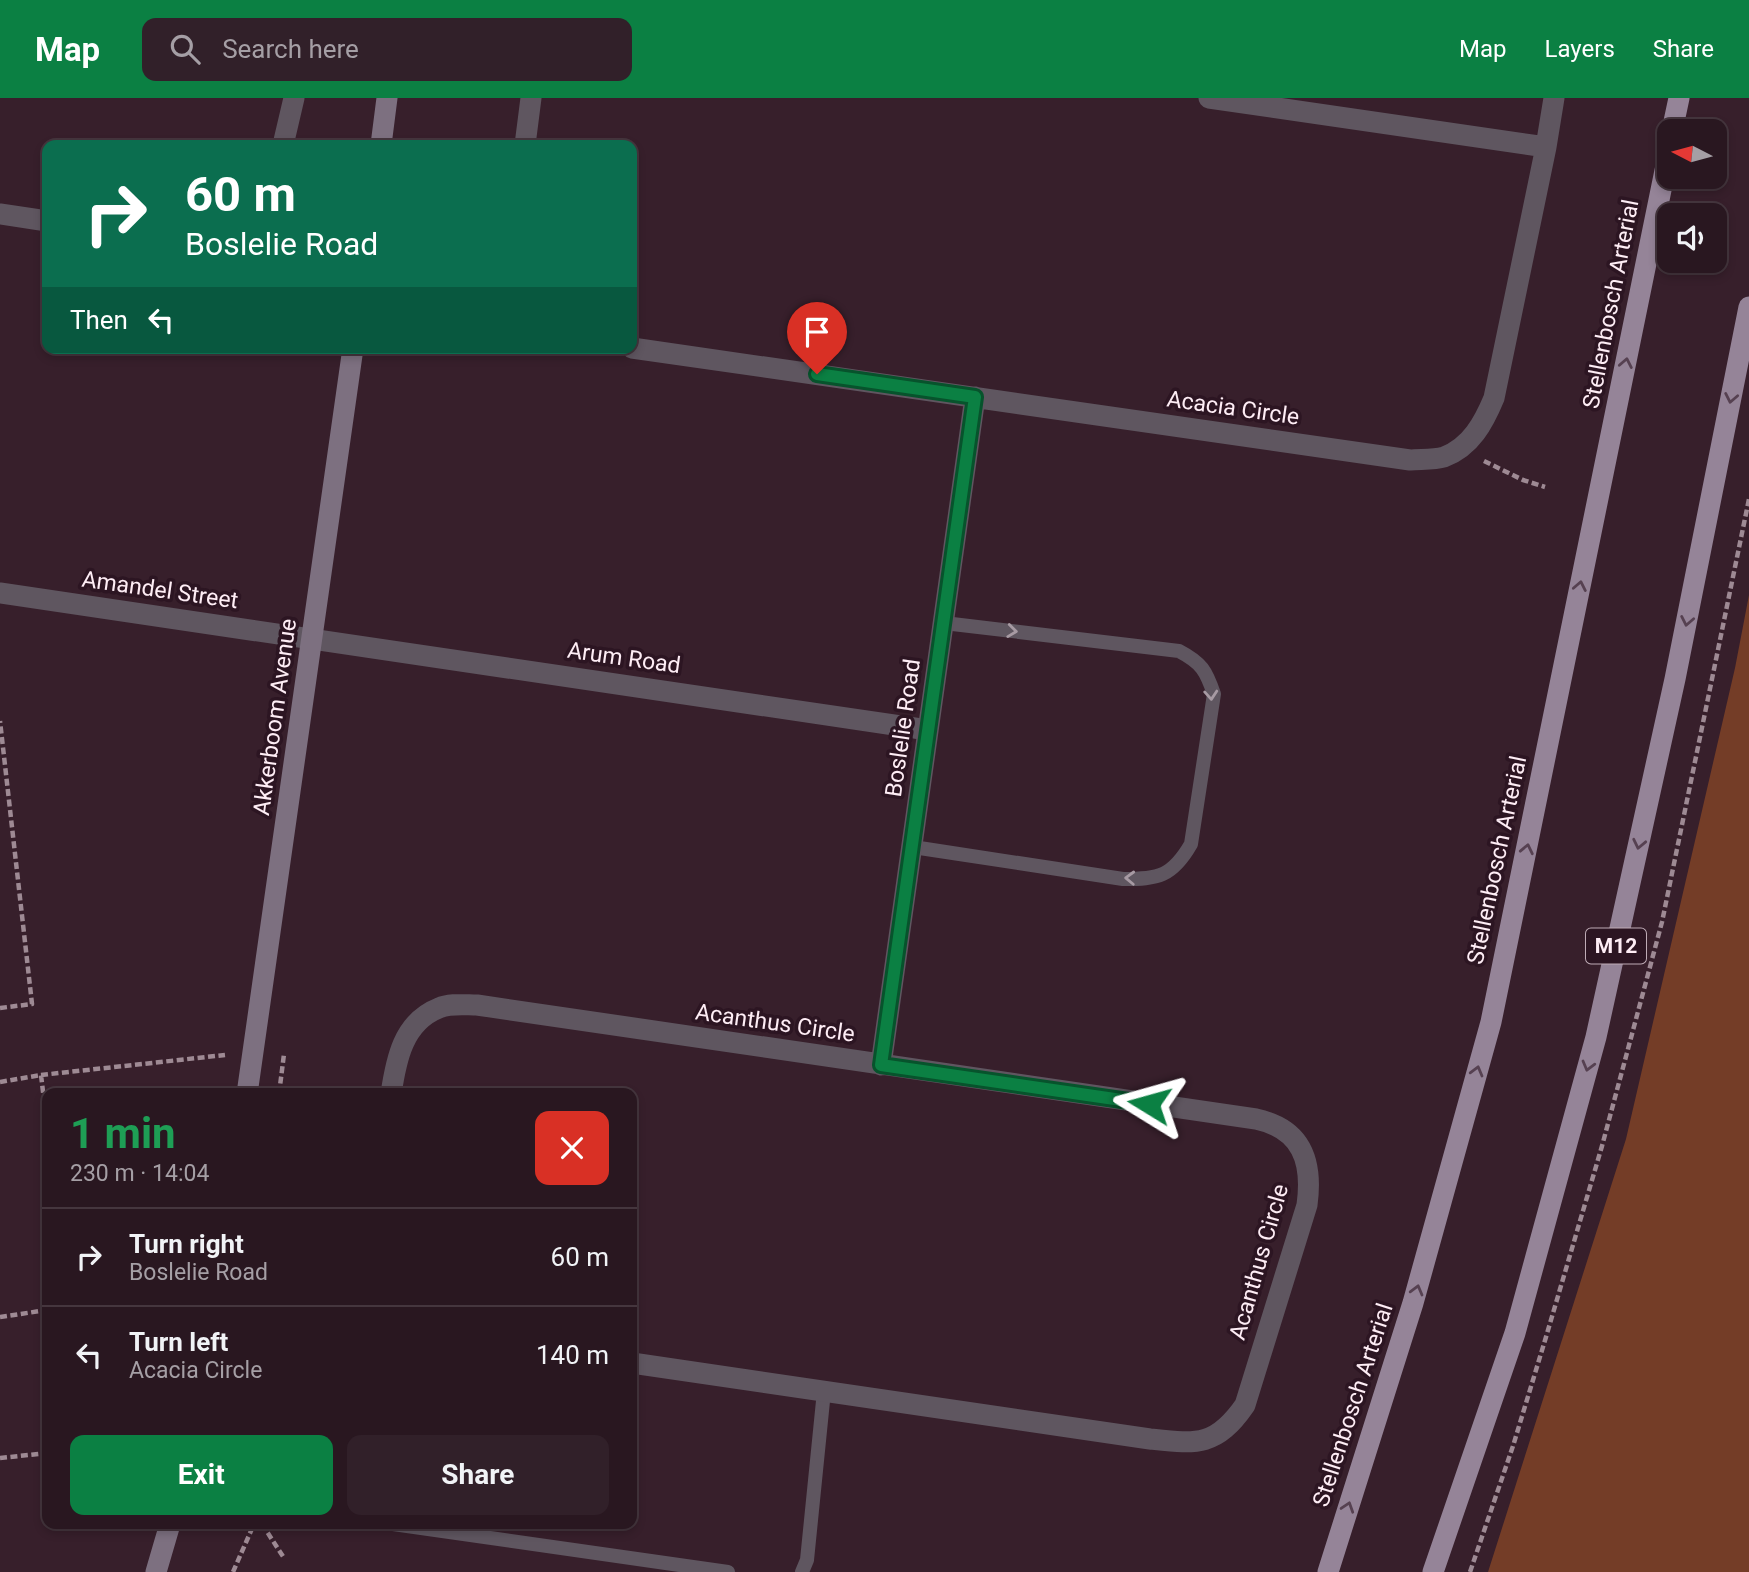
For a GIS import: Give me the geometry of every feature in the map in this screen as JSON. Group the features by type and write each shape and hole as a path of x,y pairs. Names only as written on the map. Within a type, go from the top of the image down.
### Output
{"main road":[{"path":"382,140 387,98"},
{"path":"1675,119 1679,98"},
{"name":"Stellenbosch Arterial","path":"1328,1572 1413,1303 1491,1022 1661,189"},
{"name":"M12","path":"1433,1572 1515,1333 1596,1037 1675,679 1749,307"},
{"name":"Akkerboom Avenue","path":"248,1088 352,354"},
{"path":"156,1572 169,1529"}],"street":[{"path":"284,140 294,98"},
{"path":"526,140 531,98"},
{"path":"1209,98 1546,147"},
{"name":"Acacia Circle","path":"637,349 1410,460 1444,457 1466,444 1484,424 1494,398 1554,98"},
{"path":"0,214 42,220"},
{"name":"Boslelie Road","path":"881,1065 975,397"},
{"name":"Amandel Street","path":"0,593 313,638"},
{"name":"Arum Road","path":"313,638 928,730"},
{"name":"Acanthus Circle","path":"392,1088 394,1068 403,1040 422,1017 441,1006 477,1005 1275,1123 1301,1147 1307,1161 1310,1188 1307,1205 1245,1405 1231,1425 1199,1442 1150,1439 637,1364"}],"lane":[{"path":"913,847 1123,879 1152,879 1168,873 1182,859 1191,844 1214,694 1207,674 1197,660 1179,651 944,623"},
{"path":"802,1572 807,1560 824,1391"},
{"path":"428,1529 727,1572"}],"path":[{"path":"1466,444 1486,463 1545,487"},
{"path":"0,721 32,1004 0,1008"},
{"path":"280,1088 284,1054"},
{"path":"0,1082 225,1055"},
{"path":"41,1076 42,1088"},
{"path":"0,1317 42,1311"},
{"path":"0,1458 42,1454"},
{"path":"233,1572 252,1529"},
{"path":"265,1529 284,1558"}],"shaded area":[{"path":"1749,595 1749,1572 1488,1572 1626,1139 1735,668"}],"route":[{"path":"817,374 975,397 881,1065 1149,1104"}]}
